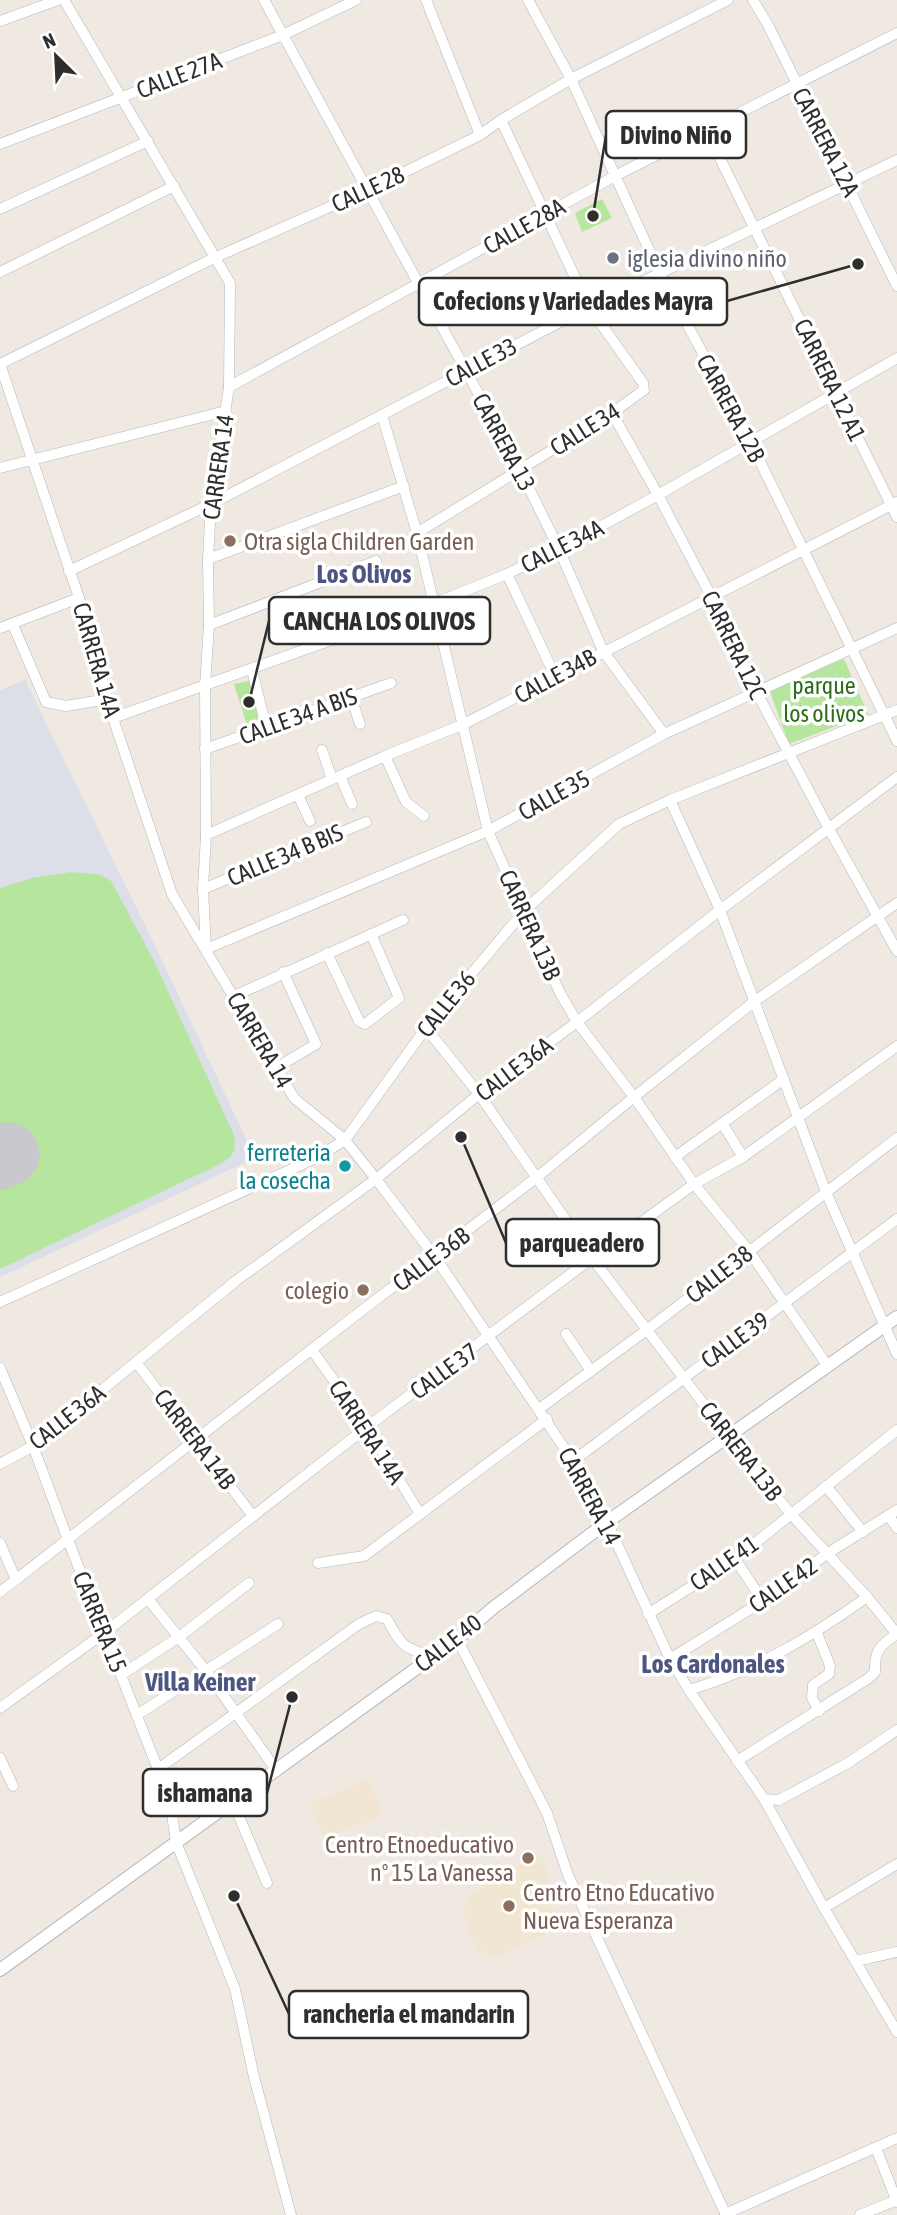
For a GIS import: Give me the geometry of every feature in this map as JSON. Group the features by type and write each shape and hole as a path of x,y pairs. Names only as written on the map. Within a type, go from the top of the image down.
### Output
{"street":[{"path":"0,21 58,0"},
{"name":"CARRERA 14","path":"64,0 230,283 229,387 211,504 208,559 206,835 203,889 206,949 293,1098 345,1140 376,1179 435,1257 547,1419 607,1522 670,1659 764,1799 824,1908 897,2031"},
{"name":"CARRERA 13","path":"264,0 520,470 559,550 603,651 664,734"},
{"name":"CALLE 27A","path":"0,144 283,35 356,0"},
{"path":"426,0 480,135"},
{"name":"CARRERA 12B","path":"528,0 571,79 660,274 750,441 897,740"},
{"name":"CALLE 28","path":"0,364 216,257 368,191 480,135 571,79 728,0"},
{"name":"CARRERA 12A","path":"753,0 848,183 897,286"},
{"name":"CALLE 28A","path":"229,387 418,286 545,214 796,82 897,33"},
{"path":"501,120 589,307"},
{"name":"CARRERA 12 A1","path":"706,130 894,503 897,517"},
{"path":"0,209 148,141"},
{"name":"CALLE 33","path":"69,571 211,504 589,307 897,160"},
{"path":"0,272 174,186"},
{"name":"CALLE 34","path":"418,533 644,390 643,383 589,307"},
{"name":"CALLE 34A","path":"113,718 252,670 507,574 559,550 897,358"},
{"name":"CARRERA 14A","path":"0,364 79,598 113,718 172,894 206,949"},
{"path":"0,468 226,411"},
{"name":"CARRERA 12C","path":"612,412 711,596 757,693 897,951"},
{"name":"CARRERA 13B","path":"382,415 418,533 488,831 560,993 577,1022 634,1097 694,1184 749,1251 827,1365"},
{"path":"208,559 404,486"},
{"name":"CALLE 34B","path":"206,835 464,724 894,503"},
{"path":"209,625 376,561"},
{"path":"507,574 555,676"},
{"path":"0,628 79,598"},
{"path":"13,625 46,702 66,706 108,699"},
{"name":"CALLE 35","path":"206,949 488,831 664,734 897,628"},
{"path":"252,670 267,727"},
{"name":"CALLE 34 A BIS","path":"205,749 391,682"},
{"path":"351,697 360,724"},
{"name":"CALLE 36","path":"0,1302 316,1158 345,1140 426,1028 524,911 619,824 789,751 897,710"},
{"path":"322,750 352,804"},
{"path":"385,756 406,802 424,816"},
{"name":"CALLE 36A","path":"0,1464 33,1446 237,1280 376,1179 479,1094 897,777"},
{"path":"298,795 310,821"},
{"path":"670,800 720,910 826,1192 897,1354"},
{"name":"CALLE 34 B BIS","path":"203,889 366,822"},
{"name":"CALLE 36B","path":"0,1592 536,1178 755,1001 897,903"},
{"path":"234,996 403,920"},
{"path":"327,953 359,1021 365,1024 399,998 371,934"},
{"path":"276,1068 316,1044 283,972"},
{"name":"CARRERA 13B","path":"426,1028 479,1094 592,1258 728,1436 790,1513 867,1597"},
{"name":"CALLE 37","path":"0,1708 104,1633 367,1427 592,1258 694,1184 743,1157 897,1046"},
{"path":"675,1157 784,1079"},
{"path":"722,1123 743,1157"},
{"name":"CALLE 38","path":"539,1409 897,1138"},
{"name":"CALLE 39","path":"573,1461 897,1219"},
{"name":"CALLE 40","path":"0,1970 433,1657 607,1522 897,1317"},
{"path":"566,1334 592,1371"},
{"name":"CARRERA 14A","path":"312,1350 367,1427 420,1514"},
{"name":"CARRERA 14B","path":"136,1362 253,1516"},
{"name":"CARRERA 15","path":"0,1368 33,1446 170,1800 176,1842 235,1989 254,2077 291,2215"},
{"path":"318,1563 364,1556 547,1419"},
{"name":"CALLE 41","path":"648,1614 735,1559 897,1430"},
{"path":"826,1486 863,1532"},
{"path":"893,1513 897,1528"},
{"name":"CALLE 42","path":"670,1659 763,1601 828,1553 893,1513"},
{"path":"0,1544 16,1580"},
{"path":"735,1559 763,1601"},
{"path":"121,1675 179,1637 249,1583"},
{"path":"689,1690 727,1679 817,1633 867,1597 897,1634 881,1645 874,1656 875,1672 869,1678 737,1761"},
{"path":"148,1599 206,1671 277,1771"},
{"path":"158,1769 359,1624 376,1616 387,1619 405,1647 433,1657"},
{"path":"137,1715 278,1624"},
{"path":"817,1633 830,1666 829,1674 813,1685 812,1698 819,1711"},
{"path":"457,1639 547,1813 568,1875 726,2215 897,2138"},
{"path":"772,1814 779,1801 848,1763 897,1730"},
{"path":"0,1758 13,1786"},
{"path":"764,1799 779,1801"},
{"path":"233,1802 267,1883"},
{"path":"824,1908 897,1864"},
{"path":"856,1961 897,1952"},
{"path":"860,2215 897,2201 876,2148"}],"shaded area":[{"path":"25,680 255,1158 0,1277 0,690"},
{"path":"368,1779 383,1814 325,1839 310,1804"},
{"name":"Centro Etno Educativo Nueva Esperanza","path":"544,1854 555,1931 491,1958 475,1946 463,1915 470,1897 497,1875"}],"green space":[{"path":"602,199 612,218 582,232 575,213"},
{"name":"parque los olivos","path":"844,659 868,714 789,744 769,689"},
{"path":"252,680 264,720 247,725 234,684"},
{"path":"72,872 101,875 111,881 154,961 234,1135 234,1149 231,1156 220,1164 0,1269 0,1179 21,1169 0,1127 0,888 32,878"}],"runway":[{"path":"0,1158 8,1154"}],"place":[{"name":"Divino Niño","path":"593,216"},
{"name":"iglesia divino niño","path":"613,258"},
{"name":"Cofecions y Variedades Mayra","path":"858,264"},
{"name":"Otra sigla Children Garden","path":"230,541"},
{"name":"CANCHA LOS OLIVOS","path":"249,702"},
{"name":"parqueadero","path":"461,1137"},
{"name":"ferreteria la cosecha","path":"345,1166"},
{"name":"colegio","path":"363,1290"},
{"name":"ishamana","path":"292,1697"},
{"name":"Centro Etnoeducativo n° 15 La Vanessa","path":"528,1858"},
{"name":"rancheria el mandarin","path":"234,1896"},
{"name":"Centro Etno Educativo Nueva Esperanza","path":"509,1906"}],"district":[{"name":"Los Olivos","path":"364,574"},
{"name":"Los Cardonales","path":"713,1664"},
{"name":"Villa Keiner","path":"200,1682"}]}
